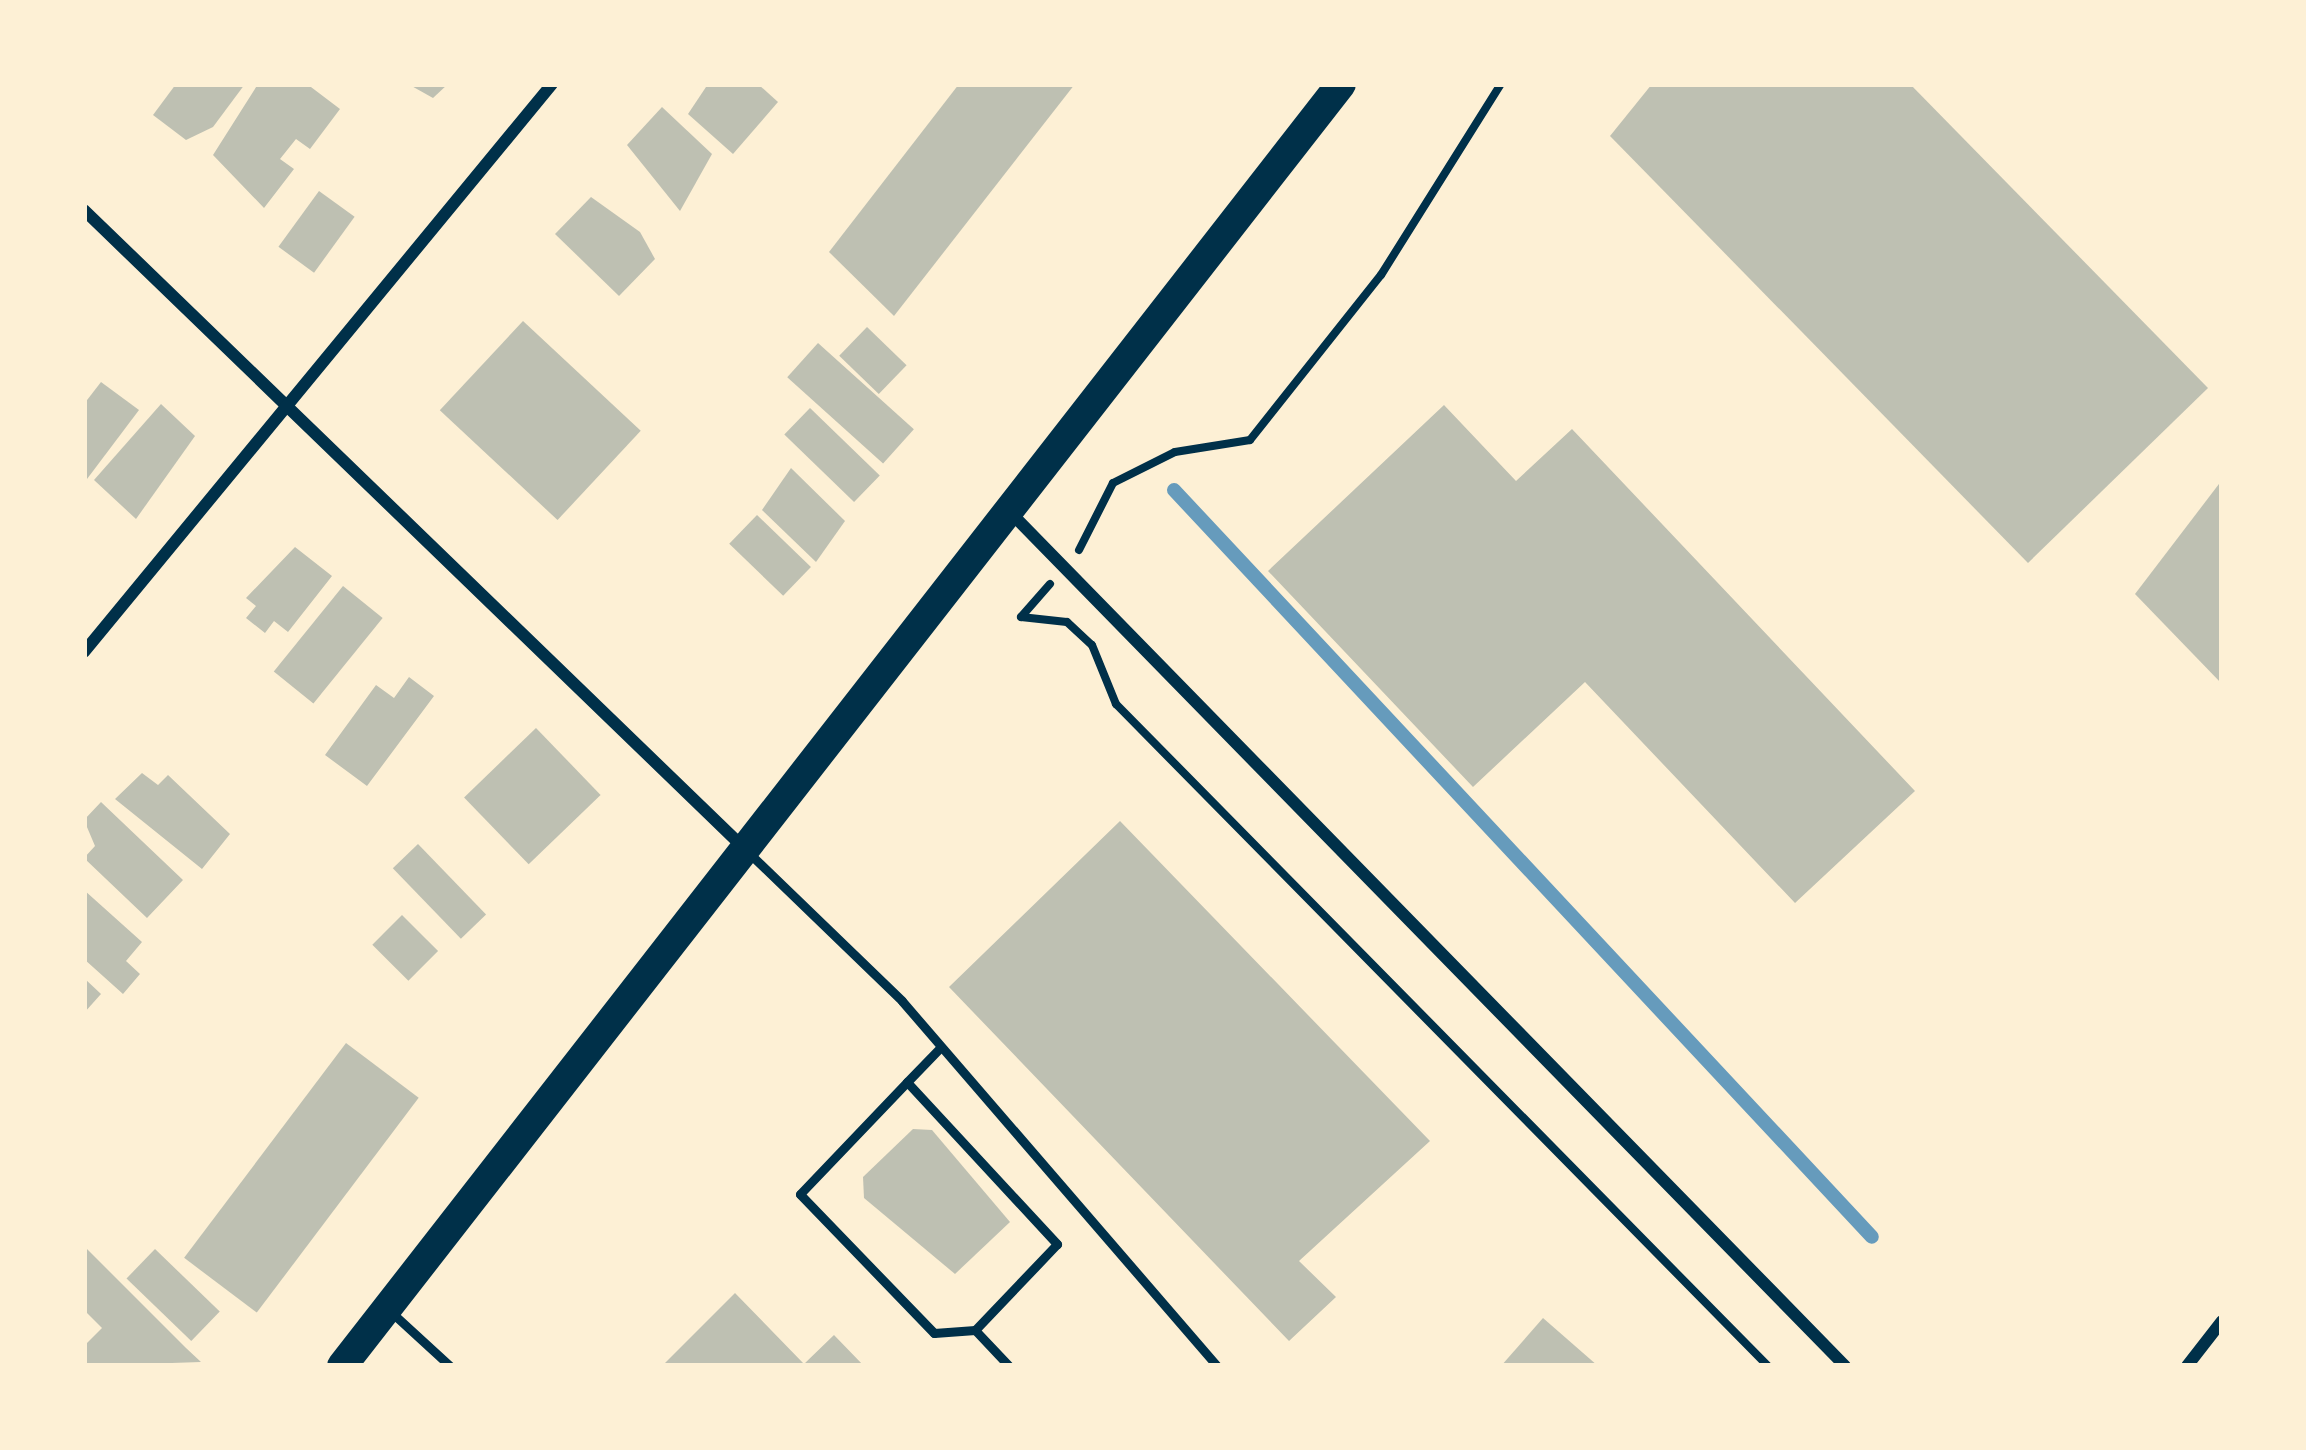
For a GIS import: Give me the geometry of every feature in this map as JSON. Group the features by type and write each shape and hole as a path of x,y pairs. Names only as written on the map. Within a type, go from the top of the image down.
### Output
{"main road":[{"path":"342,1366 1341,84"}],"street":[{"path":"84,652 292,406 552,84"},
{"path":"84,209 746,850"},
{"path":"1008,510 1845,1366"},
{"path":"2187,1366 2222,1321"}],"lane":[{"path":"746,850 850,945 1217,1366"},
{"path":"907,1082 1057,1244 975,1330 934,1333 800,1194 907,1082 938,1050"},
{"path":"386,1307 450,1366"},
{"path":"975,1330 1010,1366"}],"path":[{"path":"1100,525 1113,483 1144,464 1250,440 1382,275 1501,84"},
{"path":"1021,617 1067,622 1092,645 1116,704 1768,1366"}],"building":[{"path":"176,84 245,84 213,127 186,140 153,115"},
{"path":"258,84 307,84 340,109 310,149 296,139 280,159 294,169 264,208 213,155"},
{"path":"408,84 448,84 433,98"},
{"path":"708,84 758,84 778,102 733,154 688,114"},
{"path":"959,84 1075,84 894,316 829,252"},
{"path":"1652,84 1910,84 2208,388 2028,563 1610,136"},
{"path":"662,107 712,154 680,211 627,145"},
{"path":"319,191 355,217 314,273 278,247"},
{"path":"591,197 640,232 655,259 619,296 555,234"},
{"path":"523,321 641,431 558,520 440,410"},
{"path":"867,327 907,365 879,394 839,356"},
{"path":"818,343 914,429 883,464 787,377"},
{"path":"101,382 139,410 84,483 84,404"},
{"path":"161,404 195,436 136,519 94,480"},
{"path":"1444,405 1516,481 1572,429 1915,791 1795,903 1585,682 1473,787 1268,571"},
{"path":"810,408 880,475 854,502 784,435"},
{"path":"791,468 845,521 816,562 762,510"},
{"path":"2222,480 2222,684 2135,594"},
{"path":"757,515 811,567 783,596 729,544"},
{"path":"295,547 332,576 288,632 274,621 265,633 246,618 256,606 246,598"},
{"path":"343,586 383,618 313,704 274,671"},
{"path":"409,677 434,696 367,786 325,755 376,685 394,698"},
{"path":"536,728 601,795 529,864 464,797"},
{"path":"142,773 158,785 168,775 230,834 202,869 115,799"},
{"path":"101,802 183,880 147,918 84,858 95,846 84,820"},
{"path":"1120,821 1430,1141 1299,1261 1336,1297 1289,1341 949,987"},
{"path":"418,844 486,914 461,939 393,868"},
{"path":"84,890 142,942 126,961 140,974 123,994 84,959"},
{"path":"402,915 438,951 408,981 372,945"},
{"path":"84,978 101,994 84,1013"},
{"path":"346,1043 419,1098 257,1313 184,1258"},
{"path":"913,1129 932,1130 1010,1222 955,1274 864,1198 863,1177"},
{"path":"84,1246 201,1362 84,1366 84,1346 102,1328 84,1310"},
{"path":"155,1249 220,1312 191,1341 127,1278"},
{"path":"735,1293 804,1364 834,1335 864,1366 662,1366"},
{"path":"1543,1318 1598,1366 1501,1366"}],"waterway":[{"path":"1174,490 1872,1237"}]}
